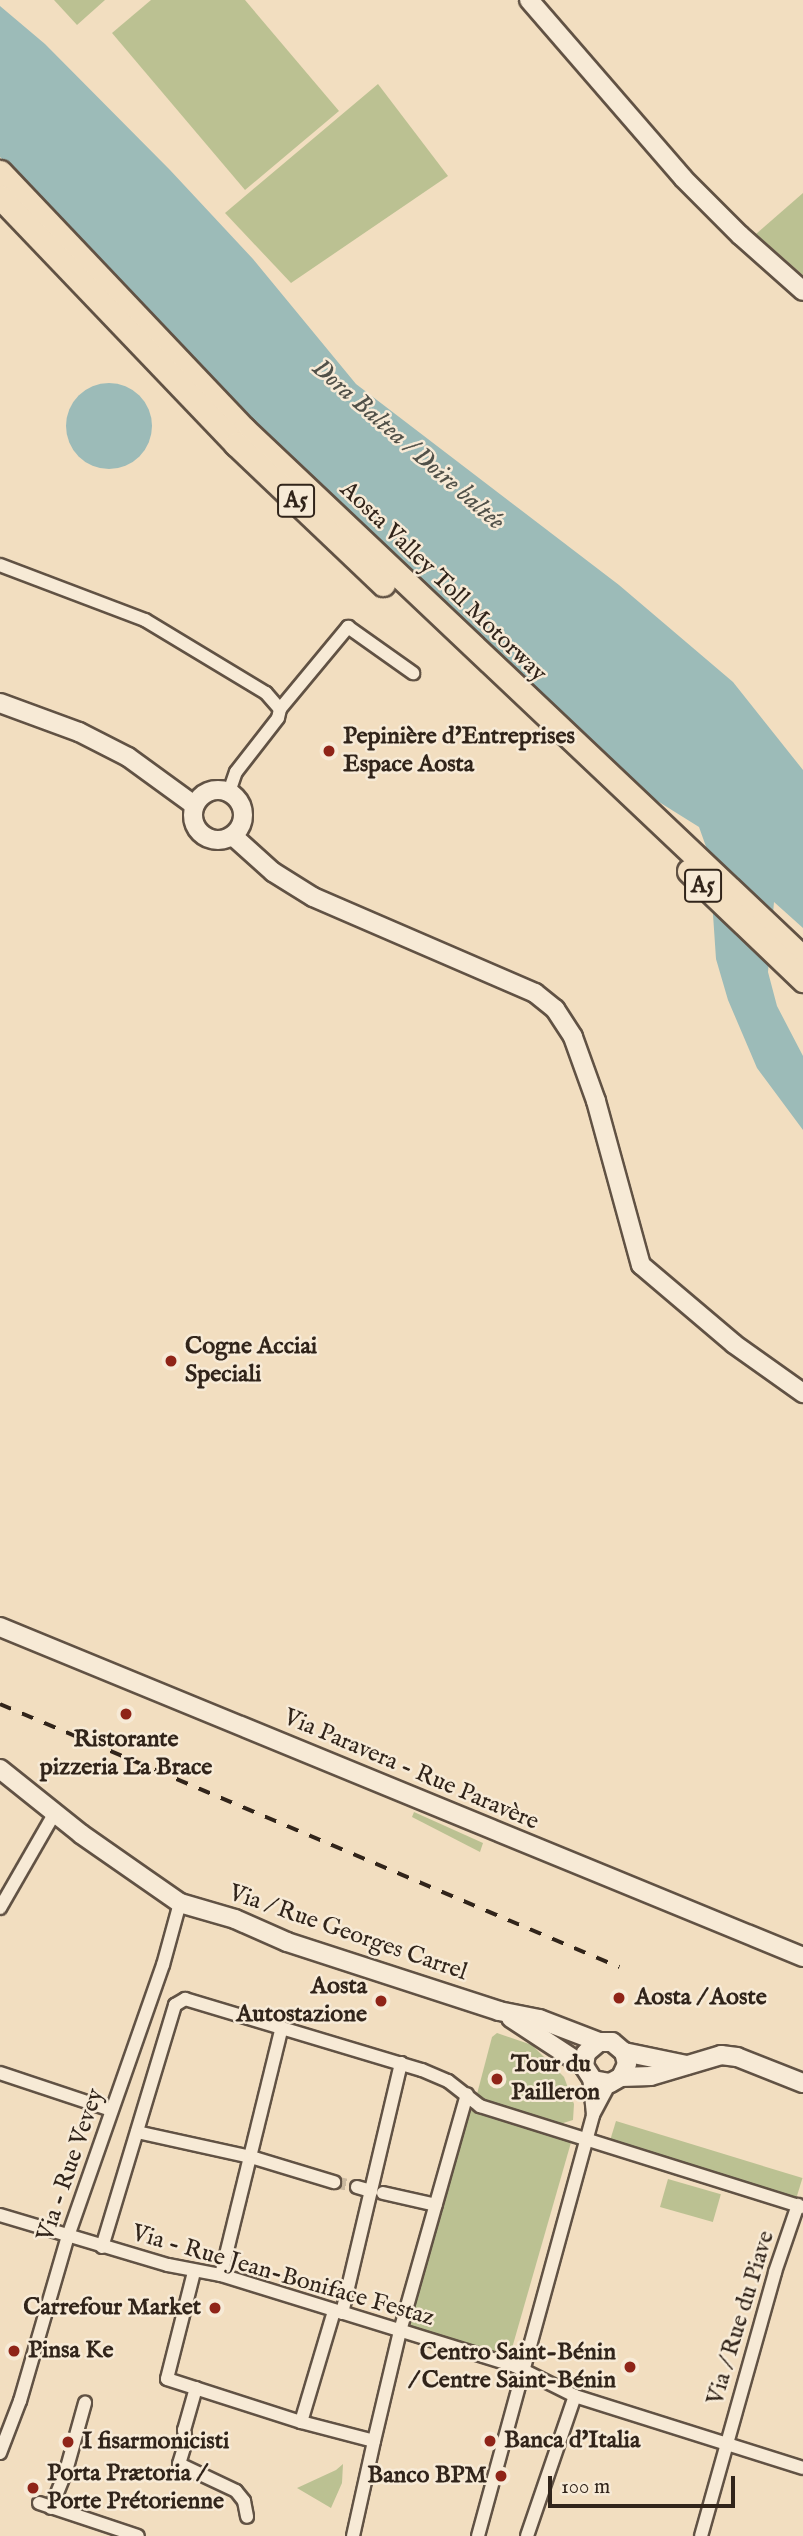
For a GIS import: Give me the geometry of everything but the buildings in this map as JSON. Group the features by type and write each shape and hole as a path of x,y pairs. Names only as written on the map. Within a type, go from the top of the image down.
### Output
{"highway":[{"name":"Aosta Valley Toll Motorway","path":"0,172 244,429 803,958"},
{"name":"Aosta Valley Toll Motorway","path":"0,197 236,444 803,980"}],"street":[{"path":"529,0 683,178 740,235 803,290"},
{"path":"0,565 145,620 266,693 280,709"},
{"path":"229,792 236,772 278,718 280,709 348,626 413,673"},
{"path":"0,703 79,732 128,757 194,805"},
{"path":"213,790 229,792 237,799 243,818 233,836 217,841 202,835 193,821 194,805 199,798 213,790"},
{"path":"233,836 274,872 313,897 535,993 555,1009 573,1037 596,1101 641,1265 734,1344 803,1393"},
{"name":"Via Paravera - Rue Paravère","path":"0,1627 803,1957"},
{"name":"Via / Rue Georges Carrel","path":"0,1769 54,1814 180,1903 235,1919 287,1942 499,2011"},
{"path":"0,1908 54,1814"},
{"name":"Via - Rue Vevey","path":"0,2453 20,2401 68,2236 161,1971 180,1903"},
{"path":"102,2247 175,2006 185,1998 401,2063 449,2081 480,2106 800,2206"},
{"path":"499,2011 539,2020 599,2042 612,2042 624,2052 687,2065"},
{"path":"499,2011 598,2082 651,2076 721,2055 737,2057 803,2083"},
{"path":"221,2275 282,2027"},
{"path":"593,2115 586,2053 599,2042"},
{"path":"478,2536 593,2115 627,2064 624,2052"},
{"path":"301,2422 377,2192 401,2063"},
{"path":"0,2073 111,2110"},
{"path":"353,2536 400,2331 467,2094"},
{"path":"137,2132 251,2157 331,2181"},
{"path":"357,2187 436,2205"},
{"name":"Via / Rue du Piave","path":"701,2536 775,2272 800,2206"},
{"name":"Via - Rue Jean-Boniface Festaz","path":"0,2216 194,2273 221,2275 522,2368 575,2396 803,2468"},
{"path":"194,2273 166,2374 167,2379 301,2422 374,2441"},
{"path":"197,2388 184,2430 186,2441 179,2464 236,2491 244,2501 247,2517"},
{"path":"527,2536 575,2396"},
{"path":"85,2403 48,2499 138,2536"}],"green space":[{"path":"54,0 105,0 77,25"},
{"path":"151,0 245,0 339,111 245,190 112,33"},
{"path":"378,84 448,176 291,283 225,213"},
{"path":"803,193 803,275 756,234"},
{"path":"414,1812 483,1843 480,1852 412,1817"},
{"path":"497,2033 532,2045 564,2077 574,2104 573,2120 560,2124 481,2098 477,2094 492,2037"},
{"path":"469,2110 572,2139 510,2356 407,2326"},
{"path":"616,2121 802,2178 796,2200 609,2143"},
{"path":"668,2179 721,2194 713,2222 660,2207"},
{"path":"343,2464 342,2483 331,2508 297,2488 336,2470"}],"water":[{"name":"Dora Baltea / Doire baltée","path":"0,6 45,44 170,170 253,259 356,384 619,585 733,682 803,770 803,928 774,902 768,972 777,1006 803,1056 803,1130 757,1068 728,1000 716,959 709,855 699,827 643,792 300,468 0,157"},
{"path":"109,383 133,390 145,402 152,426 145,450 133,462 109,469 85,462 73,450 66,426 73,402 85,390"}],"tunnel":[{"path":"334,2182 357,2187"}],"railway":[{"path":"0,1704 619,1967"}],"place":[{"name":"Pepinière d'Entreprises Espace Aosta","path":"329,751"},
{"name":"Cogne Acciai Speciali","path":"171,1361"},
{"name":"Ristorante pizzeria La Brace","path":"126,1714"},
{"name":"Aosta / Aoste","path":"619,1998"},
{"name":"Aosta Autostazione","path":"381,2001"},
{"name":"Tour du Pailleron","path":"497,2079"},
{"name":"Carrefour Market","path":"215,2308"},
{"name":"Pinsa Ke","path":"14,2351"},
{"name":"Centro Saint-Bénin / Centre Saint-Bénin","path":"630,2367"},
{"name":"Banca d'Italia","path":"490,2441"},
{"name":"I fisarmonicisti","path":"68,2442"},
{"name":"Banco BPM","path":"501,2476"},
{"name":"Porta Prætoria / Porte Prétorienne","path":"33,2488"}]}
